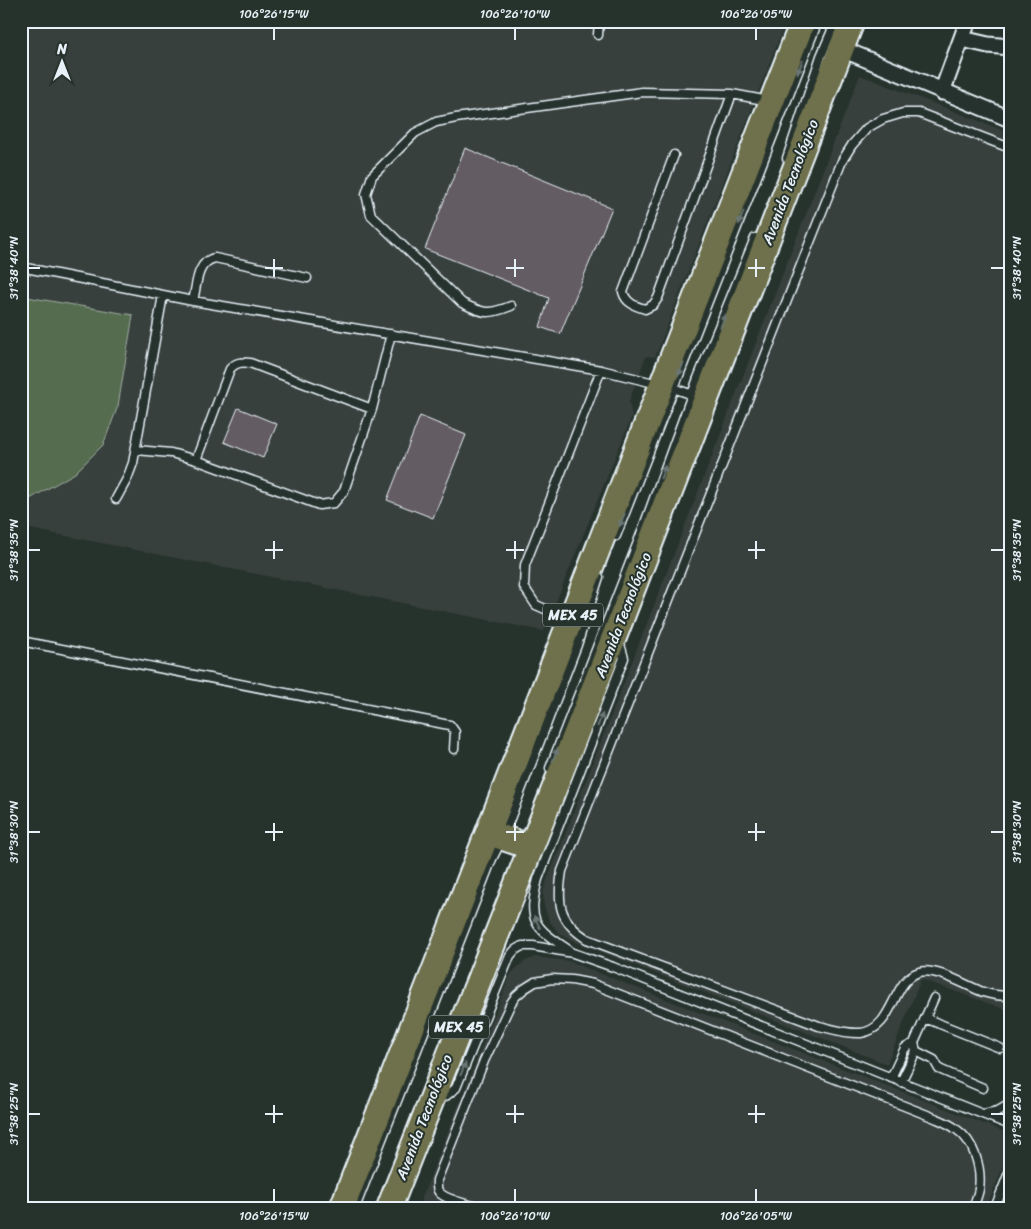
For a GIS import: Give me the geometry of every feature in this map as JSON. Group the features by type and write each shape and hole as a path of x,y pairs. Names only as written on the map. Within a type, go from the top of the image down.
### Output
{"main road":[{"name":"Avenida Tecnológico","path":"389,1208 430,1100 514,841 571,620 668,386 771,101 803,21"},
{"name":"Avenida Tecnológico","path":"342,1208 514,841 616,632 699,398 852,21"}],"street":[{"path":"942,92 968,21"},
{"path":"962,38 988,45 1010,47"},
{"path":"842,49 1010,119"}],"lane":[{"path":"598,35 599,21"},
{"path":"613,543 668,386 818,21"},
{"path":"785,164 821,56 836,21"},
{"path":"510,306 493,313 478,311 462,303 371,215 366,194 372,176 415,133 436,122 456,118 642,92 732,94 771,101"},
{"path":"674,155 623,292 625,299 631,304 645,309 653,305 658,298 732,94"},
{"path":"1010,148 920,113 903,113 883,119 867,128 852,145 842,161 569,852 562,871 558,892 560,909 566,921 576,932 587,939 819,1026 861,1033 872,1029 891,1009 899,989 909,977 920,971 935,972 985,993 1010,996"},
{"path":"545,779 638,542 699,398 759,229"},
{"path":"193,301 202,264 215,258 307,278"},
{"path":"21,267 193,301 601,370 668,386 699,398"},
{"path":"116,499 127,478 136,450 163,295"},
{"path":"136,450 171,453 196,460 319,505 334,503 344,491 372,409 390,334"},
{"path":"196,460 230,370 234,364 240,362 250,363 372,409"},
{"path":"571,620 536,605 524,587 525,565 601,370"},
{"path":"355,1208 492,859 514,841 602,570"},
{"path":"573,953 547,936 539,928 532,911 532,901 538,879 624,658 616,632"},
{"path":"21,641 450,725 455,732 454,749"},
{"path":"430,1100 446,1096 456,1088 510,956 522,946 533,946 573,953 650,981 1010,1125"},
{"path":"481,1208 445,1197 437,1188 437,1180 484,1061 510,1003 524,988 535,982 552,979 593,984 935,1118 957,1129 969,1141 978,1165 979,1191 973,1208"},
{"path":"891,1078 905,1048 914,1042 934,998"},
{"path":"925,1018 1000,1048"},
{"path":"901,1082 916,1051 914,1042"},
{"path":"916,1051 934,1060 939,1069 983,1088"},
{"path":"984,1114 998,1111 1010,1104"},
{"path":"995,1208 1010,1170"}],"shaded area":[{"path":"21,21 786,21 655,357 646,356 629,401 632,416 544,631 21,527"},
{"path":"860,75 1010,133 1010,1011 921,979 887,1064 561,935 550,922 544,907 543,891"},
{"path":"535,957 568,961 1010,1134 1010,1150 986,1208 418,1208 511,973 524,962"}],"green space":[{"path":"21,296 133,315 118,406 103,445 75,473 28,500 21,502"}],"building":[{"path":"465,148 612,208 560,334 540,327 549,298 425,249"},
{"path":"238,408 277,424 263,458 224,442"},
{"path":"420,416 466,435 433,518 387,500"}]}
